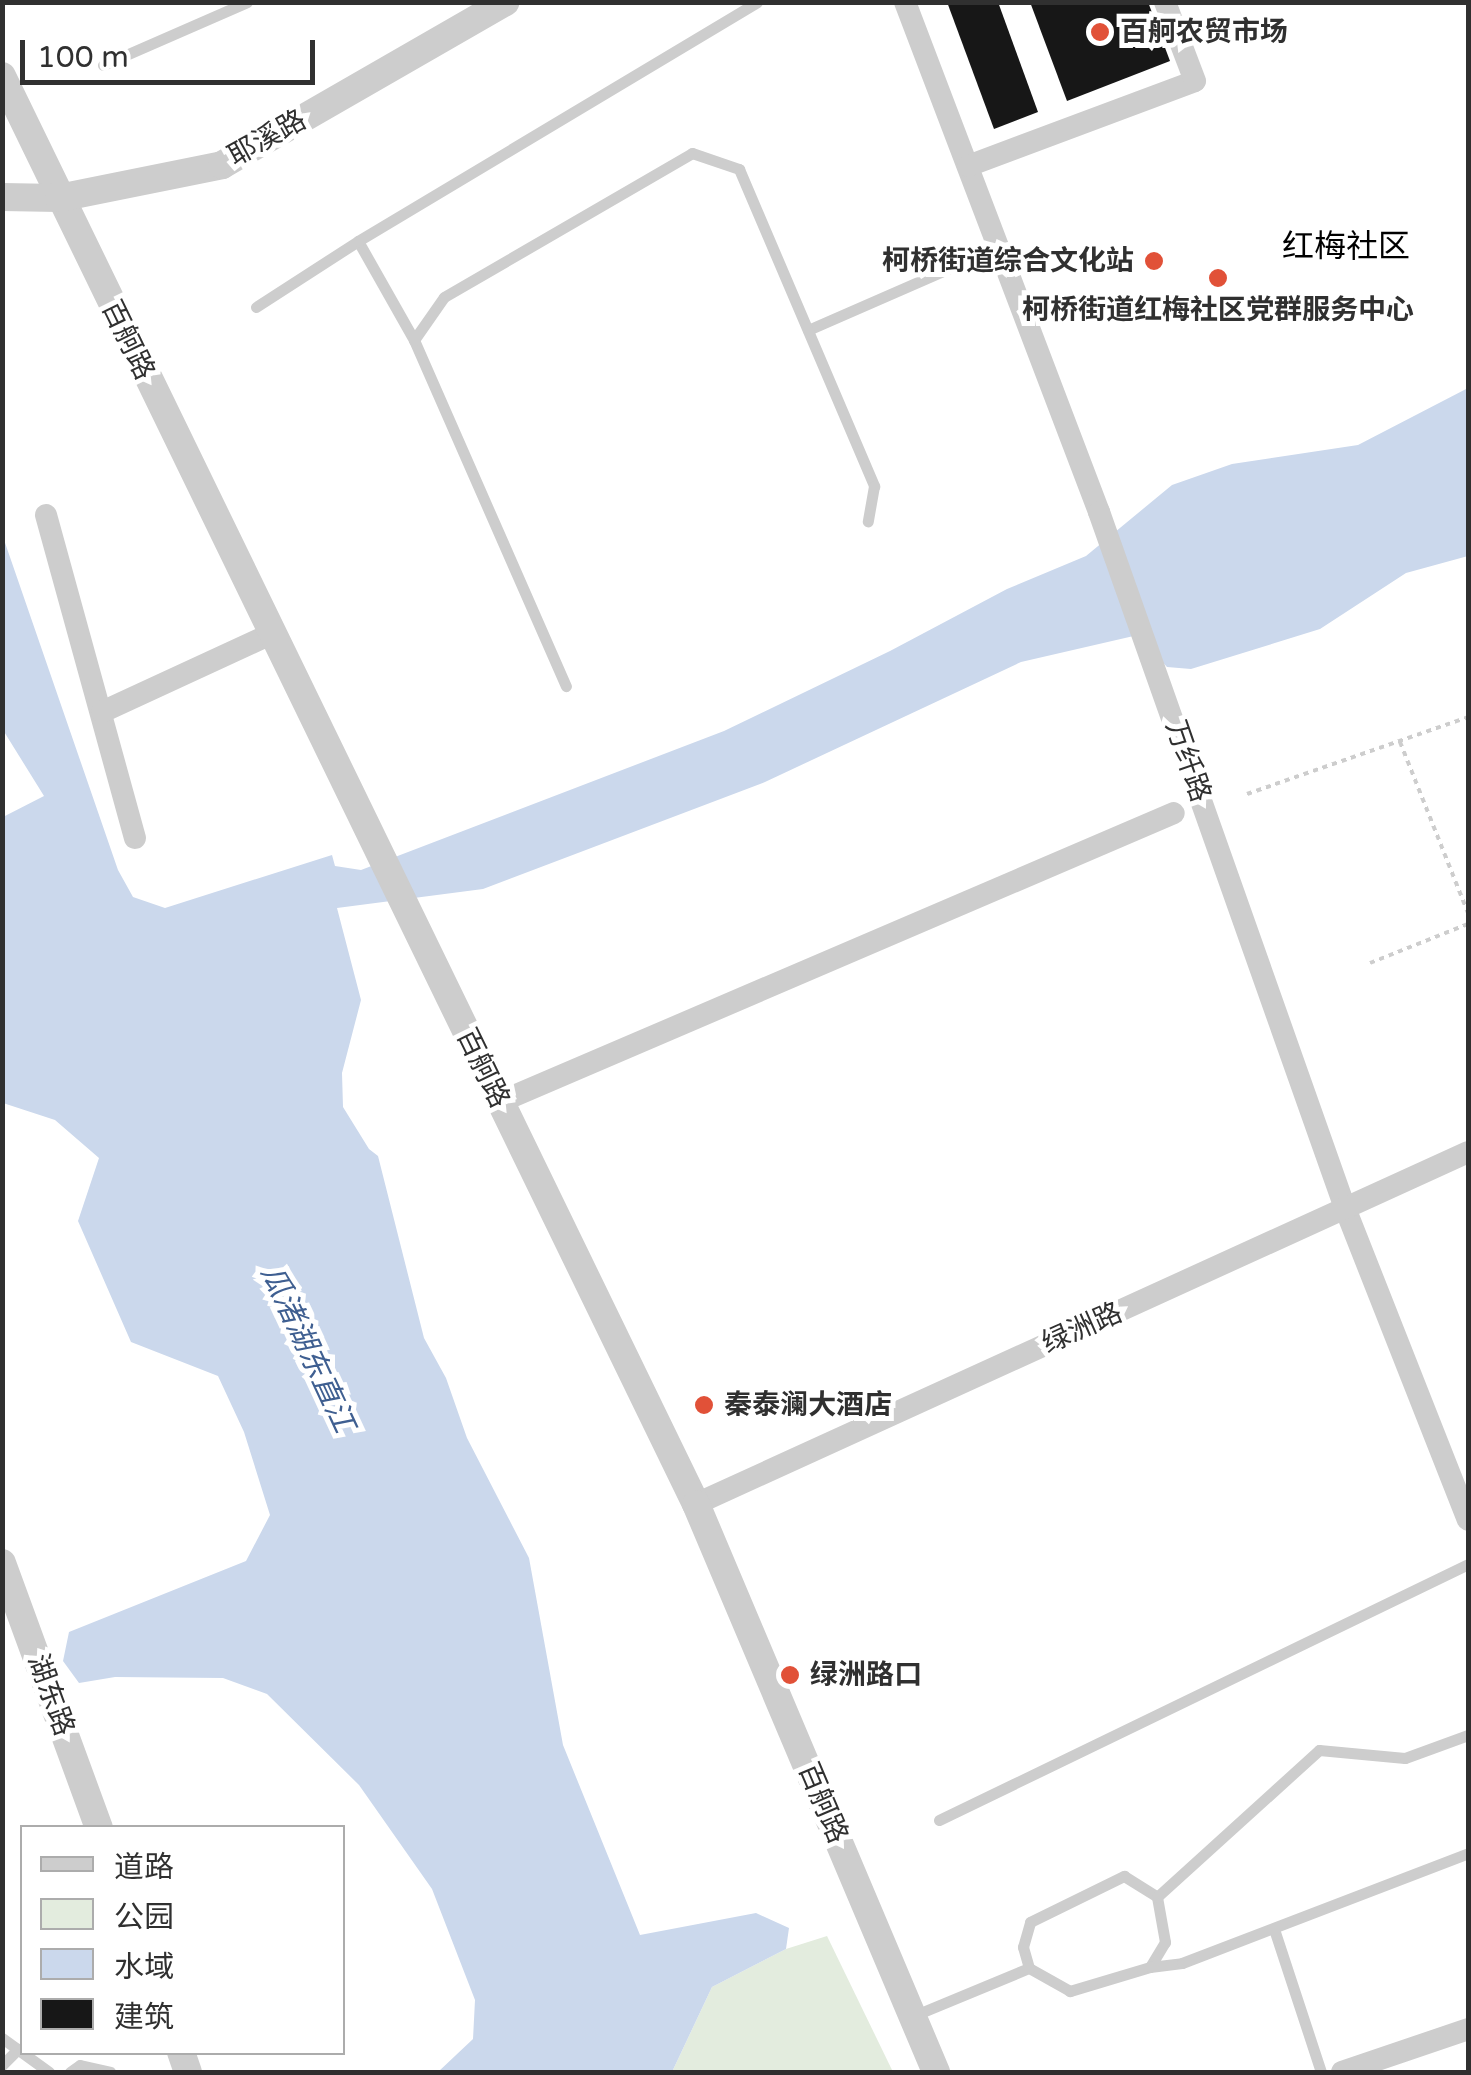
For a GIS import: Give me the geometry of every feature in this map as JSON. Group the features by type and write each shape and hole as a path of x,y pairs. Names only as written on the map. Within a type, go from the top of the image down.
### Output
{"street":[{"name":"耶溪路","path":"2,197 59,198 222,165 505,2"},
{"name":"万纤路","path":"905,2 1099,512 1345,1208 1468,1520"},
{"path":"968,166 1195,81 1165,2"},
{"name":"百舸路","path":"2,76 696,1504 936,2072"},
{"path":"46,515 135,838"},
{"path":"102,712 272,634"},
{"path":"500,1102 1174,813"},
{"name":"绿洲路","path":"696,1504 1468,1152"},
{"name":"湖东路","path":"2,1563 98,1825"},
{"path":"1349,2071 1468,2028"}],"lane":[{"path":"102,64 247,2"},
{"path":"256,307 358,241 758,2"},
{"path":"414,340 444,297 692,153 739,168 874,486 868,521"},
{"path":"358,241 414,340 566,686"},
{"path":"808,330 998,247"},
{"path":"939,1820 1468,1564"},
{"path":"1157,1897 1318,1750 1406,1758 1468,1736"},
{"path":"1150,1967 1165,1942 1157,1897 1124,1876 1030,1922 1023,1947 1029,1968 1070,1991 1150,1967 1182,1963 1468,1853"},
{"path":"1274,1929 1321,2072"},
{"path":"912,2016 1029,1968"},
{"path":"2,2038 18,2050 2,2066"},
{"path":"25,2055 49,2072"},
{"path":"70,2072 80,2066 110,2072"}],"path":[{"path":"1247,794 1468,717"},
{"path":"1400,742 1468,913"},
{"path":"1370,963 1468,924"}],"green space":[{"path":"827,1936 893,2072 672,2072 712,1987 786,1949"}],"water":[{"name":"瓜渚湖东直江","path":"1468,388 1468,556 1406,573 1320,629 1191,669 1167,667 1138,635 1021,662 765,782 483,889 337,908 361,1000 342,1073 343,1107 369,1149 378,1156 424,1338 446,1378 467,1438 529,1558 563,1745 640,1935 756,1913 789,1928 786,1949 712,1987 672,2072 438,2072 473,2039 475,2000 432,1889 359,1785 267,1694 223,1678 115,1677 79,1683 63,1661 69,1632 246,1561 270,1515 244,1432 218,1376 131,1342 78,1221 99,1158 55,1120 3,1103 3,817 44,796 3,730 2,534 118,870 133,897 165,908 332,855 335,866 361,870 724,731 1007,589 1086,556 1172,485 1232,464 1358,445"}],"building":[{"path":"947,2 998,2 1038,112 994,129"},
{"name":"百舸农贸市场","path":"1030,2 1148,2 1170,61 1067,101"}],"place":[{"name":"百舸农贸市场","path":"1100,32"},
{"name":"柯桥街道综合文化站","path":"1154,261"},
{"name":"柯桥街道红梅社区党群服务中心","path":"1218,278"},
{"name":"秦泰澜大酒店","path":"704,1405"},
{"name":"绿洲路口","path":"790,1675"}],"district":[{"name":"红梅社区","path":"1346,247"}]}
